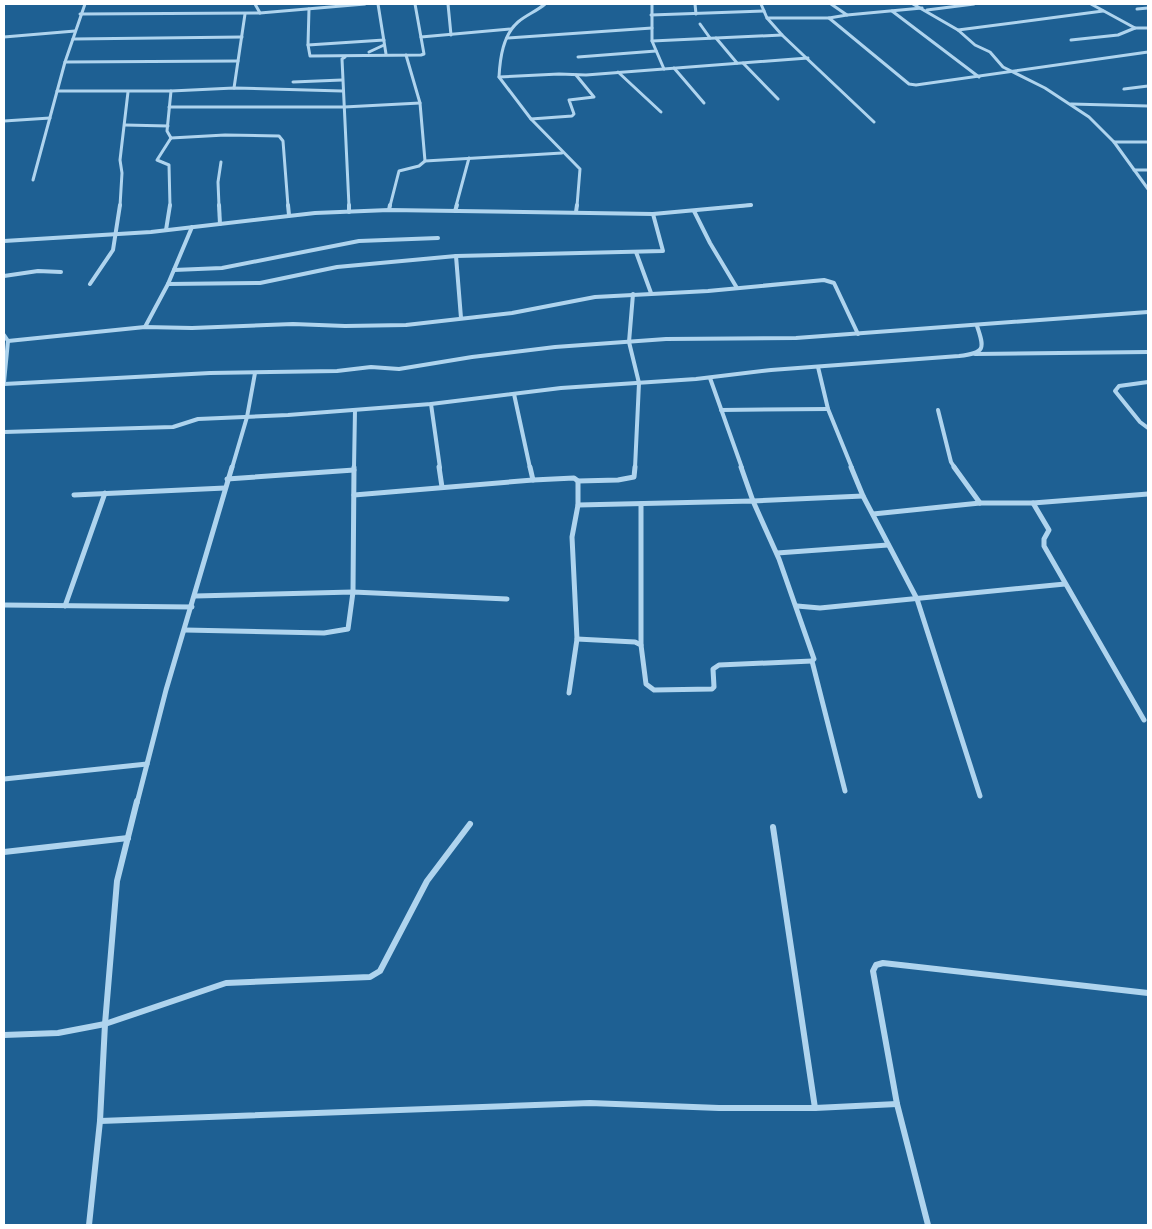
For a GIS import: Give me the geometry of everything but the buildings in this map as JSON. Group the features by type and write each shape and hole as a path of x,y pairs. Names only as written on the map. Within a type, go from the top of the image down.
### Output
{"street":[{"path":"33,180 65,62 85,4"},
{"path":"255,4 260,14"},
{"path":"80,14 260,14 365,4"},
{"path":"378,4 386,54"},
{"path":"359,54 424,54 415,4"},
{"path":"448,4 451,35"},
{"path":"545,4 518,22 511,30 501,55 499,77 531,119 581,172 576,212"},
{"path":"652,4 652,41 664,69"},
{"path":"695,4 696,14"},
{"path":"761,4 768,18 782,35 874,122"},
{"path":"831,4 848,15"},
{"path":"913,4 926,10 958,30 971,42 990,52 997,63 1089,116 1114,142 1148,189"},
{"path":"926,10 974,4"},
{"path":"1090,4 1135,28"},
{"path":"768,18 829,18 922,8"},
{"path":"1137,9 1148,8"},
{"path":"309,9 308,44 310,56 345,57 376,50 384,45"},
{"path":"892,11 979,77"},
{"path":"958,30 1103,11"},
{"path":"651,15 764,12"},
{"path":"234,88 245,14"},
{"path":"829,18 909,84 916,85 1013,73 1148,52"},
{"path":"700,24 710,38"},
{"path":"507,38 652,28"},
{"path":"1071,40 1118,34 1135,28 1148,28"},
{"path":"421,37 511,30"},
{"path":"4,37 75,31"},
{"path":"652,41 782,35"},
{"path":"73,39 242,37"},
{"path":"716,38 737,64"},
{"path":"308,44 384,40"},
{"path":"578,57 656,51"},
{"path":"406,55 420,103 425,161"},
{"path":"345,57 342,59 342,91 350,212"},
{"path":"499,77 576,75 808,58"},
{"path":"65,62 238,61"},
{"path":"742,63 778,99"},
{"path":"674,68 704,103"},
{"path":"618,72 661,112"},
{"path":"531,119 574,115 569,101 594,97 576,75"},
{"path":"293,82 342,80"},
{"path":"1124,89 1148,86"},
{"path":"57,92 128,92 234,88 342,91"},
{"path":"171,91 167,131 171,138"},
{"path":"90,284 113,250 122,173 120,160 128,92"},
{"path":"169,107 344,107 420,103"},
{"path":"1071,104 1148,106"},
{"path":"4,121 50,118"},
{"path":"125,126 168,126"},
{"path":"171,138 225,135 279,136 283,141 289,215"},
{"path":"166,230 171,199 170,170 169,165 157,160 171,138"},
{"path":"1114,142 1148,142"},
{"path":"389,210 399,171 420,166 425,161 562,153"},
{"path":"455,211 469,158"},
{"path":"220,224 218,182 221,162"},
{"path":"1134,170 1148,170"},
{"path":"4,241 55,236 115,235 289,215 389,210 653,214 751,205"},
{"path":"694,211 710,243 737,288"},
{"path":"168,284 260,283 337,267 456,256 659,252 664,249 653,214"},
{"path":"145,327 168,284 192,227"},
{"path":"174,270 222,268 359,241 438,238"},
{"path":"636,252 651,293"},
{"path":"456,256 461,318"},
{"path":"4,276 38,271 61,272"},
{"path":"8,341 145,327 192,328 293,324 397,325 522,311 595,297 708,291 830,281 834,283 858,334"},
{"path":"354,496 533,480 574,478 578,481 618,480 634,477 639,383 629,342 633,294"},
{"path":"4,335 8,341 4,383 337,371 371,367 399,369 540,348 666,339 783,338 858,334 1148,312"},
{"path":"974,354 981,349 982,343 977,326"},
{"path":"4,432 173,427 198,419 431,404 492,395 562,388 710,378 974,354 1148,352"},
{"path":"818,367 828,409 863,496 917,599 980,796"},
{"path":"89,1225 100,1121 105,1024 117,881 166,690 247,417 255,373"},
{"path":"710,378 753,501 777,552 797,606 814,659 812,661 845,791"},
{"path":"1148,382 1119,386 1115,391 1140,422 1148,428"},
{"path":"514,394 533,480"},
{"path":"431,404 442,488"},
{"path":"721,410 828,409"},
{"path":"185,630 324,633 348,629 353,592 355,410"},
{"path":"938,410 951,462 980,503"},
{"path":"228,480 354,470"},
{"path":"569,693 577,639 572,538 578,504 578,481"},
{"path":"74,495 225,488"},
{"path":"64,606 104,493"},
{"path":"873,514 980,503 1033,503 1148,494"},
{"path":"578,504 753,501 863,496"},
{"path":"1033,503 1049,530 1044,539 1044,546 1144,720"},
{"path":"641,504 641,645 646,684 654,690 712,689 714,687 713,669 719,665 812,661"},
{"path":"777,552 888,545"},
{"path":"797,606 820,608 1065,584"},
{"path":"195,596 353,592 507,599"},
{"path":"4,605 192,607"},
{"path":"577,639 628,640 641,645"},
{"path":"4,778 147,764"},
{"path":"4,1035 58,1033 105,1024 226,983 370,977 380,971 428,881 470,824"},
{"path":"773,827 815,1108"},
{"path":"4,852 128,838"},
{"path":"928,1225 897,1104 873,971 876,965 883,963 1148,993"},
{"path":"100,1121 590,1103 719,1108 815,1108 897,1104"}]}
